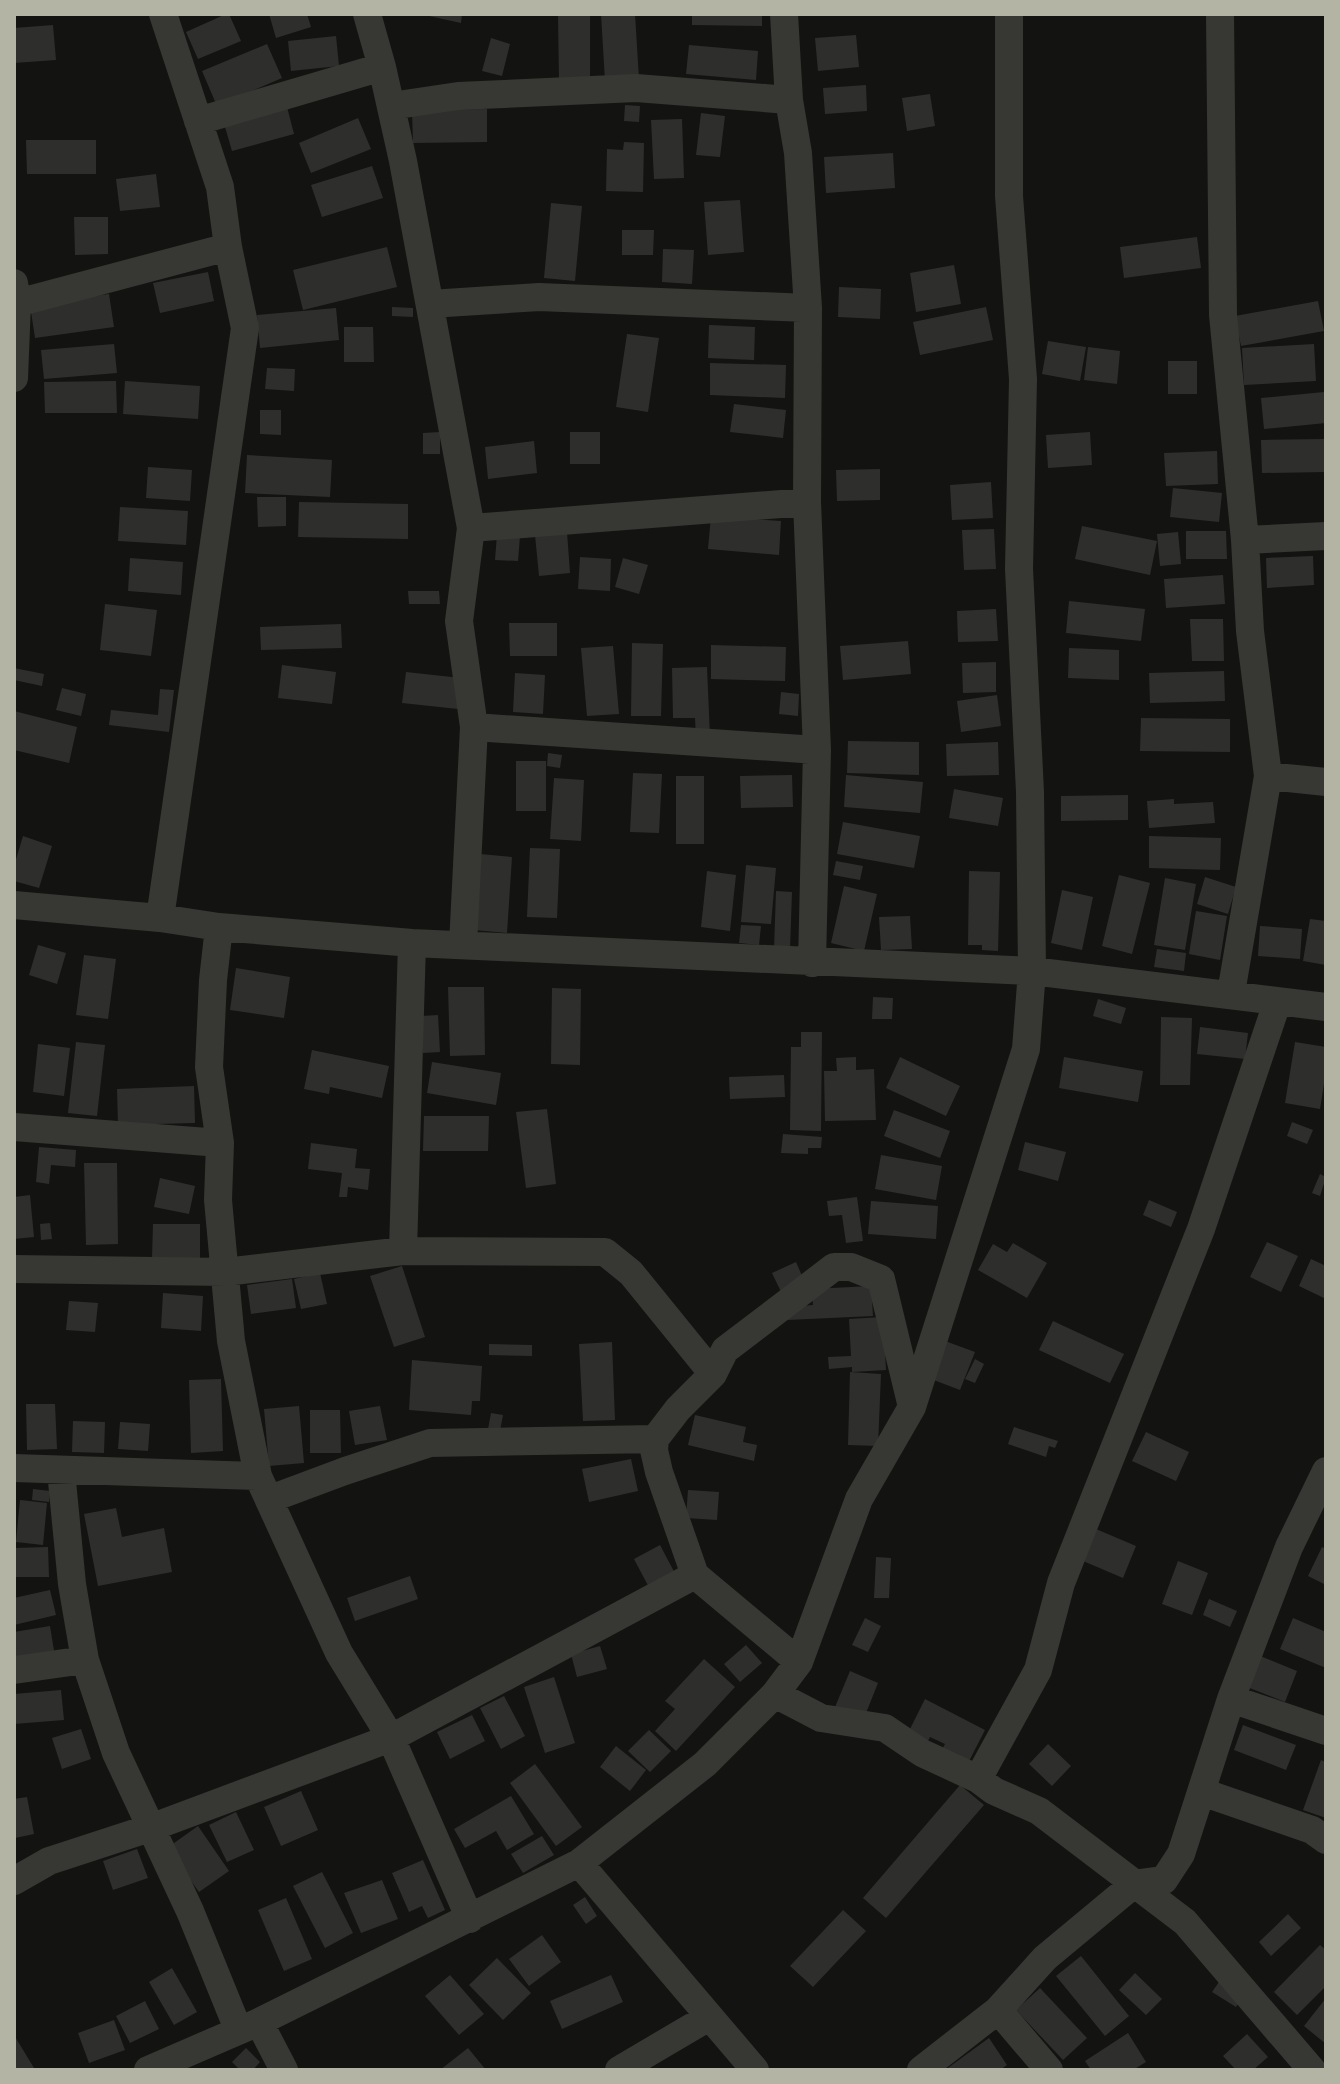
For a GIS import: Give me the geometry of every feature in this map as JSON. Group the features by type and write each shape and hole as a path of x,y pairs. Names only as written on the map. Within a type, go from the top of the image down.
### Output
{"street":[{"path":"160,918 245,328 228,247 220,187 163,14"},
{"path":"367,14 391,106 471,528 459,621 474,727 463,945"},
{"path":"784,14 789,100 798,153 808,308 807,502 817,750 812,963"},
{"path":"148,2070 248,2026 579,1863 705,1764 775,1694 799,1662 859,1499 912,1407 1026,1049 1032,971 1030,792 1019,569 1023,379 1009,196 1009,14"},
{"path":"1220,14 1223,315 1245,540 1250,631 1268,776 1231,993"},
{"path":"198,121 382,67"},
{"path":"391,106 458,96 636,88 789,100"},
{"path":"14,378 16,293 228,247"},
{"path":"430,304 539,297 808,308"},
{"path":"471,528 807,502"},
{"path":"1245,540 1326,536"},
{"path":"474,727 817,750"},
{"path":"1268,776 1326,782"},
{"path":"14,905 160,918 219,927 412,943 1032,971 1326,1007"},
{"path":"219,927 209,1067 220,1143 218,1200 231,1341 264,1488 339,1653 391,1738 470,1919"},
{"path":"403,1251 412,943"},
{"path":"978,1779 1038,1670 1061,1583 1201,1229 1277,1003"},
{"path":"14,1127 220,1143"},
{"path":"14,1269 225,1272 403,1251 605,1252 631,1273 713,1374"},
{"path":"799,1662 695,1575 659,1472 655,1439 678,1409 713,1374 725,1350 834,1267 841,1266 881,1279 912,1407"},
{"path":"14,1468 122,1470 264,1488 345,1471 430,1443 655,1439"},
{"path":"61,1471 72,1584 85,1660 116,1753 248,2026 284,2070"},
{"path":"921,2070 998,2010 1045,1958 1134,1884 1164,1880 1181,1854 1231,1699 1289,1547 1326,1471"},
{"path":"14,1881 49,1861 150,1828 391,1738 695,1575"},
{"path":"14,1670 85,1660"},
{"path":"775,1694 821,1718 885,1728 922,1753 1039,1811 1185,1922 1312,2070"},
{"path":"1231,1699 1326,1731"},
{"path":"1202,1792 1312,1830 1326,1840"},
{"path":"579,1863 755,2070"},
{"path":"998,2010 1049,2070"},
{"path":"619,2070 709,2017"}],"building":[{"path":"229,14 241,41 198,59 186,32"},
{"path":"269,14 307,14 311,27 276,38"},
{"path":"420,14 462,14 461,23"},
{"path":"558,14 590,14 590,81 559,81"},
{"path":"601,14 635,14 639,79 605,81"},
{"path":"692,14 762,14 762,26 692,25"},
{"path":"53,25 56,60 14,63 14,28"},
{"path":"856,35 859,67 818,71 815,38"},
{"path":"336,36 339,66 291,71 288,41"},
{"path":"491,38 510,44 502,76 482,71"},
{"path":"267,44 282,78 217,106 202,71"},
{"path":"689,45 758,51 756,80 686,74"},
{"path":"866,85 867,111 825,114 823,88"},
{"path":"930,94 935,126 907,131 902,98"},
{"path":"286,103 294,134 232,151 223,120"},
{"path":"625,105 640,106 639,122 624,121"},
{"path":"487,109 487,142 413,143 412,110"},
{"path":"701,113 725,116 720,157 696,155"},
{"path":"358,118 371,149 311,173 299,143"},
{"path":"682,119 684,178 654,179 651,120"},
{"path":"26,140 96,140 96,174 27,174"},
{"path":"624,142 644,143 643,192 606,191 607,149 623,150"},
{"path":"893,153 895,188 826,193 824,157"},
{"path":"372,166 383,198 322,217 311,185"},
{"path":"156,174 160,207 120,211 116,179"},
{"path":"740,200 744,252 708,255 704,202"},
{"path":"551,203 582,206 575,281 544,278"},
{"path":"74,217 108,217 108,254 75,255"},
{"path":"622,230 654,230 653,255 622,255"},
{"path":"1197,237 1201,268 1124,278 1120,247"},
{"path":"387,247 397,287 303,310 293,270"},
{"path":"663,249 694,250 692,284 662,282"},
{"path":"954,265 961,304 916,312 910,273"},
{"path":"208,272 214,301 160,313 153,283"},
{"path":"839,287 881,289 880,319 838,317"},
{"path":"109,294 114,327 35,338 30,305"},
{"path":"1318,301 1324,331 1241,346 1235,316"},
{"path":"392,307 413,308 413,317 392,316"},
{"path":"986,307 993,340 920,355 913,322"},
{"path":"336,308 339,340 260,348 257,315"},
{"path":"709,325 755,327 754,360 708,358"},
{"path":"344,327 373,327 374,362 344,362"},
{"path":"627,334 659,338 648,412 616,407"},
{"path":"1048,341 1086,347 1080,381 1042,374"},
{"path":"114,344 117,373 44,379 41,350"},
{"path":"1314,344 1316,381 1244,385 1242,348"},
{"path":"1088,347 1120,351 1117,384 1084,380"},
{"path":"1168,361 1197,361 1197,394 1168,394"},
{"path":"710,363 786,365 785,398 710,395"},
{"path":"267,368 295,369 294,391 265,389"},
{"path":"116,381 117,413 45,413 44,382"},
{"path":"125,381 200,386 198,419 123,414"},
{"path":"1324,392 1326,423 1264,429 1261,398"},
{"path":"734,404 786,410 783,438 730,432"},
{"path":"260,410 281,410 281,435 260,434"},
{"path":"440,432 440,454 423,454 423,433"},
{"path":"570,432 600,432 600,464 570,464"},
{"path":"1090,432 1092,465 1048,468 1046,435"},
{"path":"1326,439 1326,472 1262,473 1261,440"},
{"path":"534,441 537,473 488,479 485,447"},
{"path":"1217,451 1218,484 1166,486 1164,453"},
{"path":"247,455 332,460 330,497 245,493"},
{"path":"148,467 192,470 190,501 146,498"},
{"path":"880,469 880,500 837,501 836,470"},
{"path":"991,482 993,518 952,520 950,485"},
{"path":"1173,488 1222,493 1219,522 1170,517"},
{"path":"257,497 286,497 286,526 258,527"},
{"path":"299,502 408,504 408,539 298,537"},
{"path":"120,507 188,511 186,545 118,541"},
{"path":"711,516 781,521 779,555 708,549"},
{"path":"1082,526 1157,541 1150,575 1075,559"},
{"path":"994,529 996,569 964,570 962,530"},
{"path":"1186,531 1226,531 1227,559 1186,559"},
{"path":"567,532 570,573 539,576 535,535"},
{"path":"1178,532 1181,564 1160,566 1157,534"},
{"path":"497,534 520,536 518,561 495,560"},
{"path":"1313,556 1314,585 1267,588 1266,558"},
{"path":"580,557 611,559 610,591 578,589"},
{"path":"130,558 183,562 181,595 128,591"},
{"path":"623,558 648,565 639,594 615,587"},
{"path":"1223,575 1225,604 1166,608 1164,579"},
{"path":"408,591 439,591 440,604 409,604"},
{"path":"1069,601 1145,609 1141,641 1066,633"},
{"path":"105,604 157,610 151,656 100,650"},
{"path":"996,609 998,641 958,642 957,611"},
{"path":"1190,619 1223,619 1224,661 1192,661"},
{"path":"509,623 557,623 557,656 510,656"},
{"path":"341,624 342,648 261,650 260,627"},
{"path":"908,641 911,674 843,680 840,646"},
{"path":"632,643 663,644 661,716 631,716"},
{"path":"711,645 786,647 785,681 711,679"},
{"path":"613,646 619,714 587,716 581,648"},
{"path":"1069,648 1119,650 1119,680 1068,678"},
{"path":"996,662 996,692 963,693 962,663"},
{"path":"282,665 336,672 332,704 278,698"},
{"path":"707,667 710,737 696,738 695,718 673,718 672,668"},
{"path":"14,668 44,674 42,686 14,680"},
{"path":"1224,671 1225,701 1150,703 1149,673"},
{"path":"406,672 461,678 458,709 402,703"},
{"path":"515,673 545,675 543,714 513,712"},
{"path":"62,688 86,694 81,716 56,710"},
{"path":"160,689 174,690 169,732 109,725 111,710 158,715"},
{"path":"781,692 799,694 798,716 779,714"},
{"path":"997,695 1001,726 961,732 957,701"},
{"path":"14,711 77,727 69,763 14,750"},
{"path":"1141,718 1230,719 1230,752 1140,751"},
{"path":"848,741 919,742 919,775 847,773"},
{"path":"998,742 999,775 947,776 946,744"},
{"path":"548,753 562,755 560,768 547,766"},
{"path":"516,761 546,761 546,811 516,811"},
{"path":"633,773 662,774 659,833 630,832"},
{"path":"792,775 793,807 741,808 740,776"},
{"path":"846,775 923,782 920,813 844,807"},
{"path":"676,776 704,776 704,844 676,844"},
{"path":"554,778 584,780 581,841 550,839"},
{"path":"954,789 1003,798 998,826 949,818"},
{"path":"1128,795 1128,820 1061,821 1061,796"},
{"path":"1174,799 1174,804 1213,802 1215,823 1149,828 1147,801"},
{"path":"843,822 920,836 914,868 837,854"},
{"path":"23,836 52,846 39,888 14,881 14,866"},
{"path":"1149,836 1221,838 1220,870 1149,868"},
{"path":"530,848 560,849 557,918 527,917"},
{"path":"480,854 512,857 507,933 474,930"},
{"path":"836,861 863,866 860,880 833,875"},
{"path":"746,865 776,868 771,924 741,922"},
{"path":"707,871 736,875 730,931 701,927"},
{"path":"969,871 1000,872 998,951 982,950 982,945 968,945"},
{"path":"1119,875 1150,883 1132,954 1102,946"},
{"path":"1205,877 1236,887 1228,914 1197,904"},
{"path":"1165,878 1196,884 1185,950 1154,945"},
{"path":"844,886 877,894 864,951 831,943"},
{"path":"1062,890 1093,897 1082,950 1051,943"},
{"path":"776,891 792,892 790,950 774,949"},
{"path":"1196,911 1227,916 1220,960 1189,954"},
{"path":"910,916 912,949 881,950 879,917"},
{"path":"1310,919 1326,921 1326,965 1303,961"},
{"path":"741,925 761,926 759,945 739,943"},
{"path":"1260,926 1302,929 1300,959 1258,956"},
{"path":"38,945 66,953 57,984 29,975"},
{"path":"1157,949 1186,953 1184,971 1154,967"},
{"path":"84,955 116,959 108,1019 76,1015"},
{"path":"236,968 290,977 284,1018 230,1010"},
{"path":"448,987 484,987 485,1055 450,1056"},
{"path":"552,988 581,989 580,1065 551,1064"},
{"path":"873,997 893,998 892,1019 872,1019"},
{"path":"1098,999 1126,1008 1121,1024 1093,1016"},
{"path":"438,1015 440,1052 423,1053 421,1016"},
{"path":"1161,1017 1192,1018 1190,1085 1160,1085"},
{"path":"1200,1027 1248,1033 1245,1059 1197,1054"},
{"path":"801,1032 822,1032 821,1131 790,1130 791,1047 801,1047"},
{"path":"76,1042 105,1045 97,1116 68,1113"},
{"path":"1295,1042 1326,1047 1320,1109 1285,1103"},
{"path":"38,1044 70,1048 64,1096 33,1092"},
{"path":"312,1050 389,1066 382,1098 330,1087 329,1094 304,1089"},
{"path":"856,1057 856,1070 874,1069 876,1120 825,1121 824,1071 837,1071 836,1058"},
{"path":"900,1057 960,1086 946,1116 886,1088"},
{"path":"1064,1057 1143,1071 1138,1102 1059,1088"},
{"path":"432,1062 501,1073 496,1105 427,1093"},
{"path":"784,1075 785,1097 730,1099 729,1077"},
{"path":"194,1086 195,1123 118,1125 117,1089"},
{"path":"547,1109 556,1184 526,1188 516,1112"},
{"path":"894,1110 950,1131 940,1158 884,1136"},
{"path":"424,1116 489,1116 488,1151 423,1151"},
{"path":"1292,1122 1313,1130 1307,1144 1287,1136"},
{"path":"783,1134 822,1137 821,1148 808,1148 808,1154 781,1153"},
{"path":"1025,1142 1066,1152 1058,1181 1018,1170"},
{"path":"311,1143 357,1149 355,1168 370,1169 368,1190 348,1187 347,1197 339,1197 342,1173 308,1169"},
{"path":"39,1147 76,1150 75,1167 51,1165 49,1184 36,1182"},
{"path":"881,1155 942,1166 936,1200 875,1189"},
{"path":"84,1163 117,1163 118,1244 86,1245"},
{"path":"1320,1174 1326,1177 1320,1196 1312,1193"},
{"path":"160,1178 195,1186 189,1214 154,1207"},
{"path":"30,1195 34,1237 14,1239 14,1197"},
{"path":"857,1197 863,1241 846,1243 842,1215 829,1216 827,1201"},
{"path":"1149,1200 1177,1212 1171,1227 1143,1215"},
{"path":"871,1201 938,1206 936,1239 868,1234"},
{"path":"50,1223 52,1239 41,1240 40,1224"},
{"path":"153,1224 200,1224 200,1258 152,1258"},
{"path":"1267,1242 1298,1256 1281,1292 1250,1277"},
{"path":"1013,1243 1047,1263 1027,1298 978,1270 993,1244 1007,1252"},
{"path":"1311,1259 1326,1266 1326,1299 1299,1286"},
{"path":"796,1262 806,1285 783,1296 772,1273"},
{"path":"402,1266 425,1337 394,1347 370,1276"},
{"path":"320,1273 327,1304 301,1309 294,1279"},
{"path":"292,1279 296,1308 251,1314 247,1285"},
{"path":"871,1286 873,1316 787,1320 786,1307 813,1305 812,1289"},
{"path":"163,1293 203,1296 201,1331 161,1328"},
{"path":"69,1301 98,1303 95,1332 66,1330"},
{"path":"883,1317 886,1370 852,1372 852,1367 829,1369 828,1357 851,1356 849,1319"},
{"path":"1053,1321 1124,1354 1110,1383 1039,1350"},
{"path":"945,1341 975,1352 960,1390 931,1379"},
{"path":"612,1342 615,1420 583,1421 579,1344"},
{"path":"489,1344 532,1345 532,1356 489,1355"},
{"path":"975,1359 984,1364 975,1383 965,1379"},
{"path":"412,1360 482,1366 480,1401 472,1401 471,1415 409,1410"},
{"path":"850,1372 881,1374 878,1446 848,1445"},
{"path":"221,1379 223,1451 191,1453 189,1380"},
{"path":"26,1404 55,1404 57,1449 27,1450"},
{"path":"299,1406 304,1463 269,1466 264,1409"},
{"path":"380,1406 387,1440 355,1445 349,1411"},
{"path":"310,1410 340,1410 341,1453 310,1453"},
{"path":"491,1413 503,1415 500,1431 488,1429"},
{"path":"695,1415 746,1427 743,1442 757,1445 754,1461 688,1445"},
{"path":"73,1421 105,1422 104,1453 72,1452"},
{"path":"120,1422 150,1424 148,1451 118,1449"},
{"path":"1014,1427 1058,1441 1055,1448 1049,1446 1046,1457 1008,1444"},
{"path":"1146,1432 1189,1452 1176,1481 1132,1461"},
{"path":"631,1459 638,1491 589,1502 582,1469"},
{"path":"33,1489 50,1491 49,1502 32,1500"},
{"path":"688,1490 719,1492 717,1520 686,1518"},
{"path":"20,1500 47,1503 43,1545 16,1542"},
{"path":"116,1508 122,1537 164,1528 172,1572 98,1586 84,1514"},
{"path":"1096,1529 1136,1546 1123,1578 1083,1561"},
{"path":"660,1545 679,1581 653,1595 634,1559"},
{"path":"48,1547 49,1577 14,1577 14,1548"},
{"path":"1322,1547 1326,1549 1326,1585 1308,1576"},
{"path":"876,1557 891,1558 889,1598 874,1598"},
{"path":"1178,1561 1208,1573 1192,1615 1162,1604"},
{"path":"410,1576 418,1599 355,1621 347,1598"},
{"path":"50,1590 56,1615 14,1625 14,1598"},
{"path":"1209,1599 1237,1611 1230,1627 1203,1615"},
{"path":"865,1618 881,1626 868,1652 852,1645"},
{"path":"1293,1618 1326,1632 1326,1668 1280,1649"},
{"path":"50,1626 55,1657 14,1664 14,1632"},
{"path":"746,1645 762,1663 740,1682 724,1664"},
{"path":"600,1646 607,1669 577,1677 571,1654"},
{"path":"1260,1656 1297,1671 1285,1702 1247,1687"},
{"path":"704,1659 735,1687 676,1751 655,1731 675,1709 665,1701"},
{"path":"850,1671 878,1683 864,1718 835,1707"},
{"path":"554,1677 575,1743 545,1753 524,1687"},
{"path":"61,1690 64,1720 14,1724 14,1694"},
{"path":"504,1696 525,1736 501,1749 480,1708"},
{"path":"925,1699 985,1730 965,1769 939,1755 945,1744 930,1737 926,1745 907,1735"},
{"path":"472,1715 485,1741 450,1759 437,1732"},
{"path":"1243,1725 1296,1745 1286,1770 1234,1750"},
{"path":"81,1729 91,1759 62,1769 52,1738"},
{"path":"649,1730 671,1751 650,1772 628,1751"},
{"path":"1048,1744 1071,1766 1052,1786 1029,1764"},
{"path":"616,1746 646,1770 630,1791 600,1767"},
{"path":"1321,1760 1326,1762 1326,1818 1303,1810"},
{"path":"535,1764 582,1827 556,1846 510,1783"},
{"path":"960,1785 984,1805 886,1918 863,1898"},
{"path":"301,1791 318,1830 281,1846 264,1807"},
{"path":"511,1796 534,1834 507,1850 496,1831 465,1848 454,1829"},
{"path":"27,1797 34,1834 15,1838 14,1799"},
{"path":"236,1812 254,1850 227,1862 209,1825"},
{"path":"198,1826 229,1871 199,1892 167,1848"},
{"path":"542,1836 554,1855 523,1873 511,1854"},
{"path":"137,1849 148,1878 113,1890 103,1861"},
{"path":"423,1860 445,1910 428,1918 422,1906 409,1912 392,1873"},
{"path":"322,1872 353,1933 325,1948 293,1886"},
{"path":"382,1880 398,1919 361,1933 344,1893"},
{"path":"585,1897 597,1916 586,1924 573,1905"},
{"path":"286,1898 312,1959 284,1971 258,1910"},
{"path":"843,1910 866,1931 813,1987 790,1966"},
{"path":"1288,1914 1301,1928 1271,1956 1259,1942"},
{"path":"542,1935 561,1962 529,1986 509,1959"},
{"path":"1320,1945 1326,1950 1326,1986 1297,2015 1274,1992"},
{"path":"1081,1956 1129,2016 1105,2036 1056,1976"},
{"path":"497,1958 531,1993 503,2020 469,1985"},
{"path":"172,1968 197,2012 174,2025 149,1982"},
{"path":"1135,1973 1162,1999 1146,2015 1119,1990"},
{"path":"450,1975 484,2014 459,2035 425,1996"},
{"path":"611,1975 623,2002 562,2029 550,2001"},
{"path":"1221,1979 1244,1995 1236,2007 1212,1992"},
{"path":"1040,1988 1087,2038 1063,2060 1016,2010"},
{"path":"1326,1998 1326,2044 1304,2026"},
{"path":"145,2001 159,2029 130,2043 116,2016"},
{"path":"114,2020 125,2050 89,2063 78,2033"},
{"path":"1128,2033 1146,2062 1133,2070 1091,2070 1085,2061"},
{"path":"1247,2034 1268,2057 1253,2070 1236,2070 1223,2056"},
{"path":"14,2035 34,2068 31,2070 14,2070"},
{"path":"989,2038 1007,2065 1000,2070 945,2070"},
{"path":"246,2048 260,2062 253,2070 240,2070 232,2062"},
{"path":"468,2048 486,2070 440,2070"}]}
